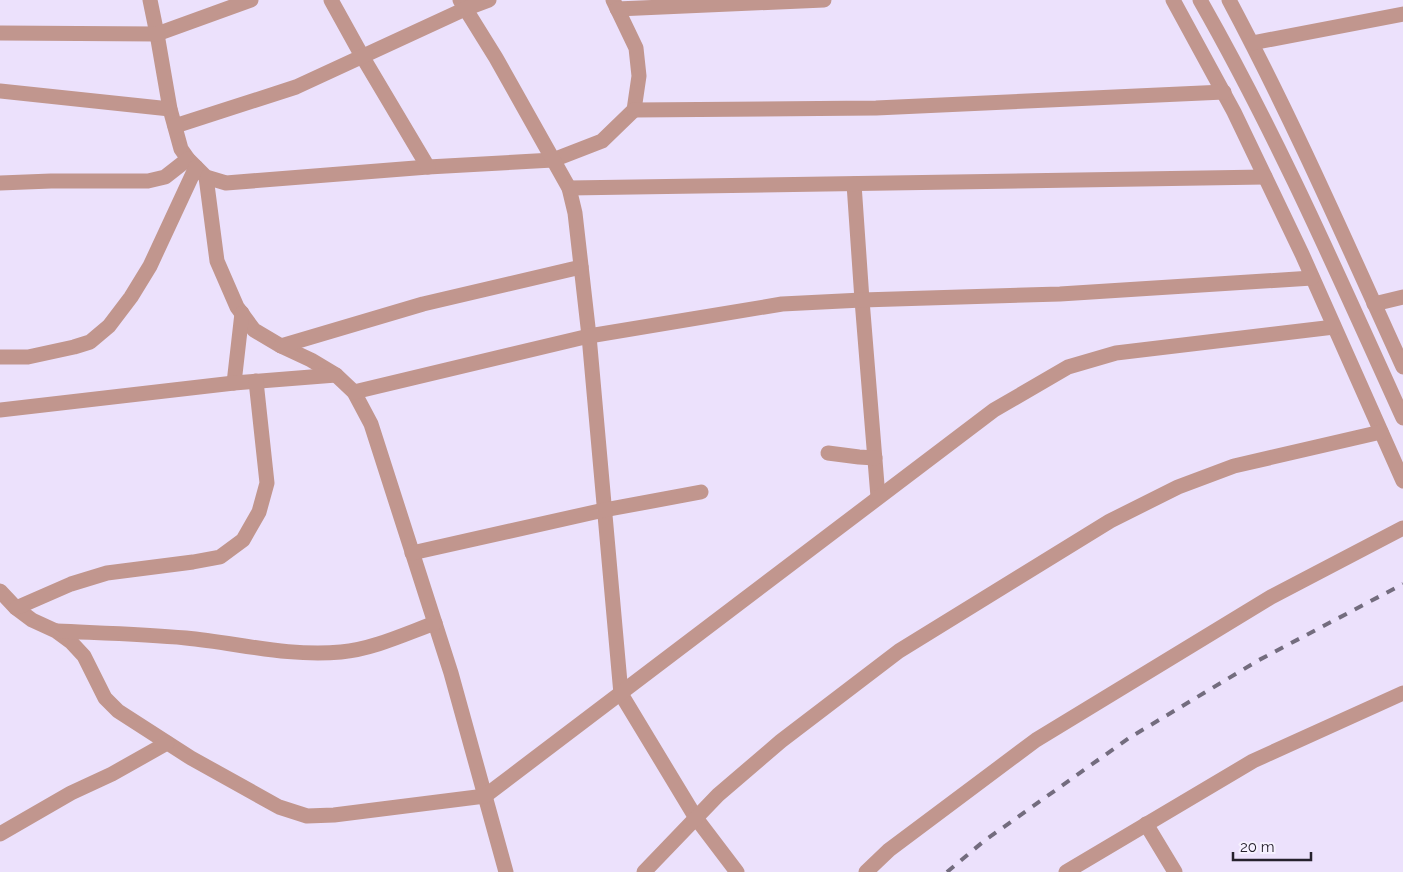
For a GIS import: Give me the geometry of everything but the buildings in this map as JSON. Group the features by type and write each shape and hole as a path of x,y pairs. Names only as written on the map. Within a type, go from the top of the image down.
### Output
{"street":[{"path":"150,0 170,109 181,149 197,168 226,183 428,167 553,160 602,141 634,110 639,76 636,48 615,5 824,0"},
{"path":"0,33 157,34 251,0"},
{"path":"331,0 428,167"},
{"path":"175,126 296,87 463,5 489,0"},
{"path":"1173,0 1224,92 1265,177 1403,481"},
{"path":"1200,0 1281,154 1334,265 1403,418"},
{"path":"1229,0 1314,169 1403,367"},
{"path":"463,5 496,58 569,188 575,213 589,336 621,694 696,818 737,872"},
{"path":"1252,43 1403,14"},
{"path":"0,91 170,109"},
{"path":"634,110 876,108 1224,92"},
{"path":"0,183 148,181 197,168"},
{"path":"197,168 217,261 237,307 254,330 281,346 312,360 336,375 354,392 371,424 451,673 506,872"},
{"path":"0,357 28,357 74,347 90,342 109,326 131,297 150,266 197,168"},
{"path":"569,188 1265,177"},
{"path":"854,184 878,497"},
{"path":"281,346 424,304 581,267"},
{"path":"354,392 589,336 782,304 1060,294 1312,278"},
{"path":"1374,304 1403,297"},
{"path":"234,383 242,313"},
{"path":"0,591 16,608 32,620 56,631 71,642 84,656 105,698 118,711 192,758 279,807 307,816 334,815 485,796 994,410 1068,367 1116,352 1334,327"},
{"path":"0,410 234,383 336,375"},
{"path":"16,608 71,584 107,573 220,557 243,540 259,512 268,484 256,381"},
{"path":"644,872 718,794 780,741 899,651 1110,521 1178,487 1234,466 1381,432"},
{"path":"828,452 875,458"},
{"path":"412,553 604,510 701,492"},
{"path":"866,872 890,850 1036,740 1271,597 1403,528"},
{"path":"56,631 187,638 267,650 316,654 343,652 374,645 435,623"},
{"path":"1066,872 1253,761 1403,693"},
{"path":"0,834 71,793 112,774 167,743"},
{"path":"1146,824 1175,872"}],"railway":[{"path":"947,872 984,841 1129,738 1259,660 1403,584"}]}
